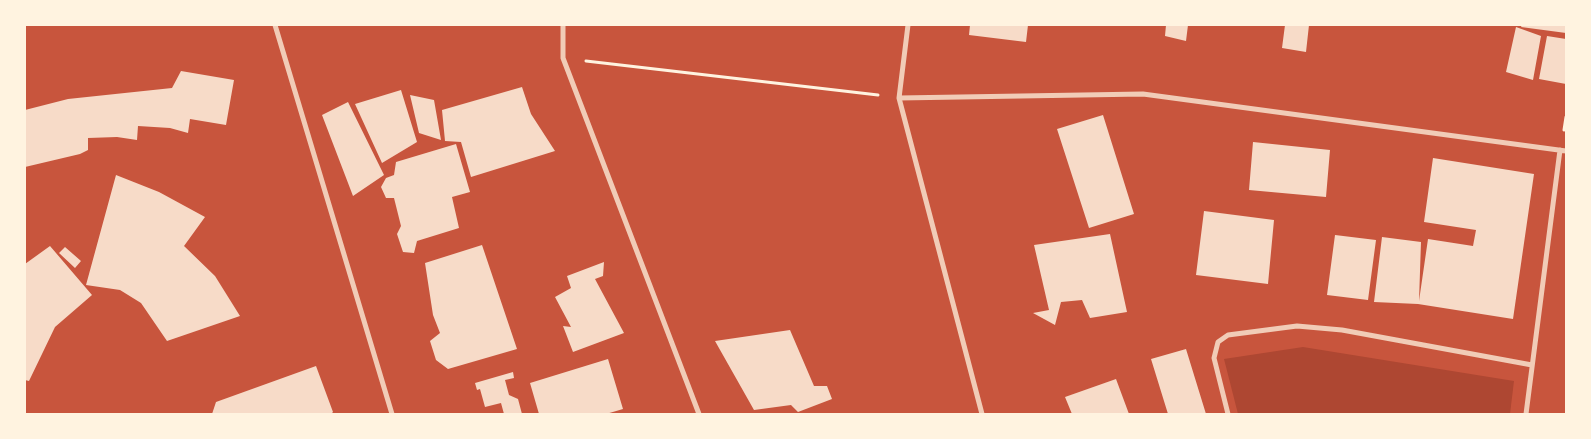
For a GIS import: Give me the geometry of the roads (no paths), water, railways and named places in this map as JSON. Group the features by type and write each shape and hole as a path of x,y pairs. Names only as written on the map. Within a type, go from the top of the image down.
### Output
{"street":[{"path":"275,25 392,414"},
{"path":"563,25 563,58 699,414"},
{"path":"908,25 899,98 982,414"},
{"path":"899,98 1144,94 1563,150 1526,414"},
{"path":"1228,414 1214,358 1218,342 1228,334 1297,326 1342,330 1532,365"}]}
